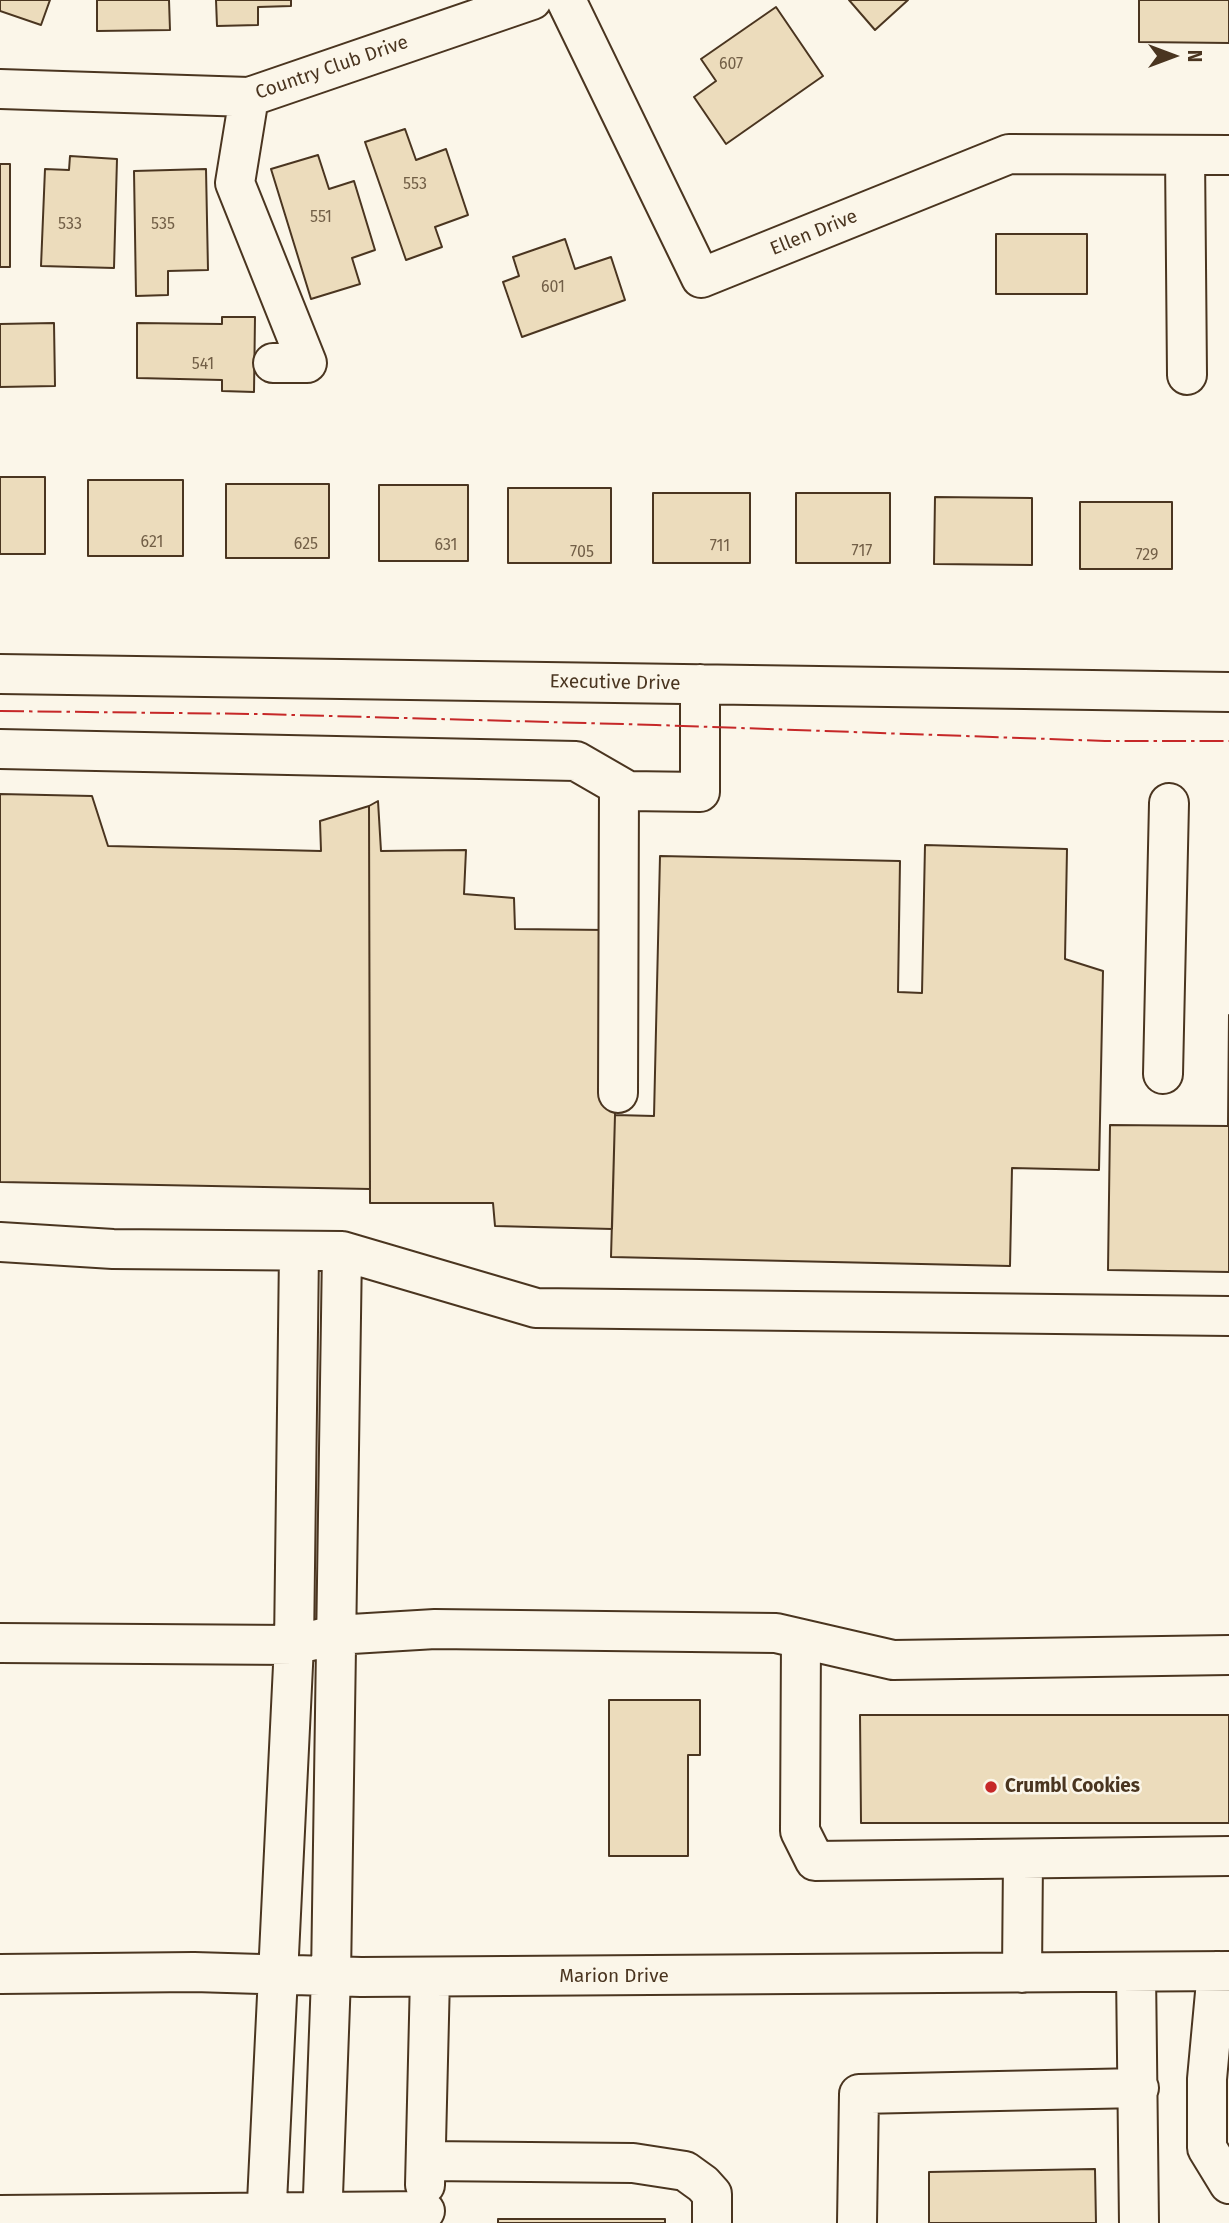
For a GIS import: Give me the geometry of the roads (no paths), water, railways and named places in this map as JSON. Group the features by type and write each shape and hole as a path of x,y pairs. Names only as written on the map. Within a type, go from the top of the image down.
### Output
{"street":[{"name":"Country Club Drive","path":"0,89 249,97 531,0"},
{"name":"Ellen Drive","path":"566,0 701,278 1009,154 1229,155"},
{"path":"249,97 234,183 307,363 273,363"},
{"path":"1185,155 1187,375"},
{"name":"Executive Drive","path":"0,674 1229,692"},
{"path":"0,749 576,761 628,791 699,792 699,684"},
{"path":"618,1093 619,786"},
{"path":"1163,1074 1169,803"},
{"path":"0,1242 113,1249 342,1251 536,1308 1229,1316"},
{"path":"322,2218 331,1977 342,1251"},
{"path":"266,2219 294,1645 299,1252"},
{"path":"0,1643 294,1645 335,1635 435,1629 776,1633 893,1660 1229,1655"},
{"path":"801,1639 800,1831 815,1861 1229,1856"},
{"path":"1021,1973 1023,1858"},
{"path":"1223,1971 1207,2079 1207,2148 1229,2184"},
{"name":"Marion Drive","path":"0,1974 194,1972 279,1977 430,1977 1223,1971"},
{"path":"1136,1972 1139,2223"},
{"path":"4,2218 425,2217 430,1977"},
{"path":"857,2223 859,2094 1139,2088"},
{"path":"426,2161 633,2163 685,2171 704,2184 712,2194 712,2223"}],"place":[{"name":"Crumbl Cookies","path":"991,1787"}]}
